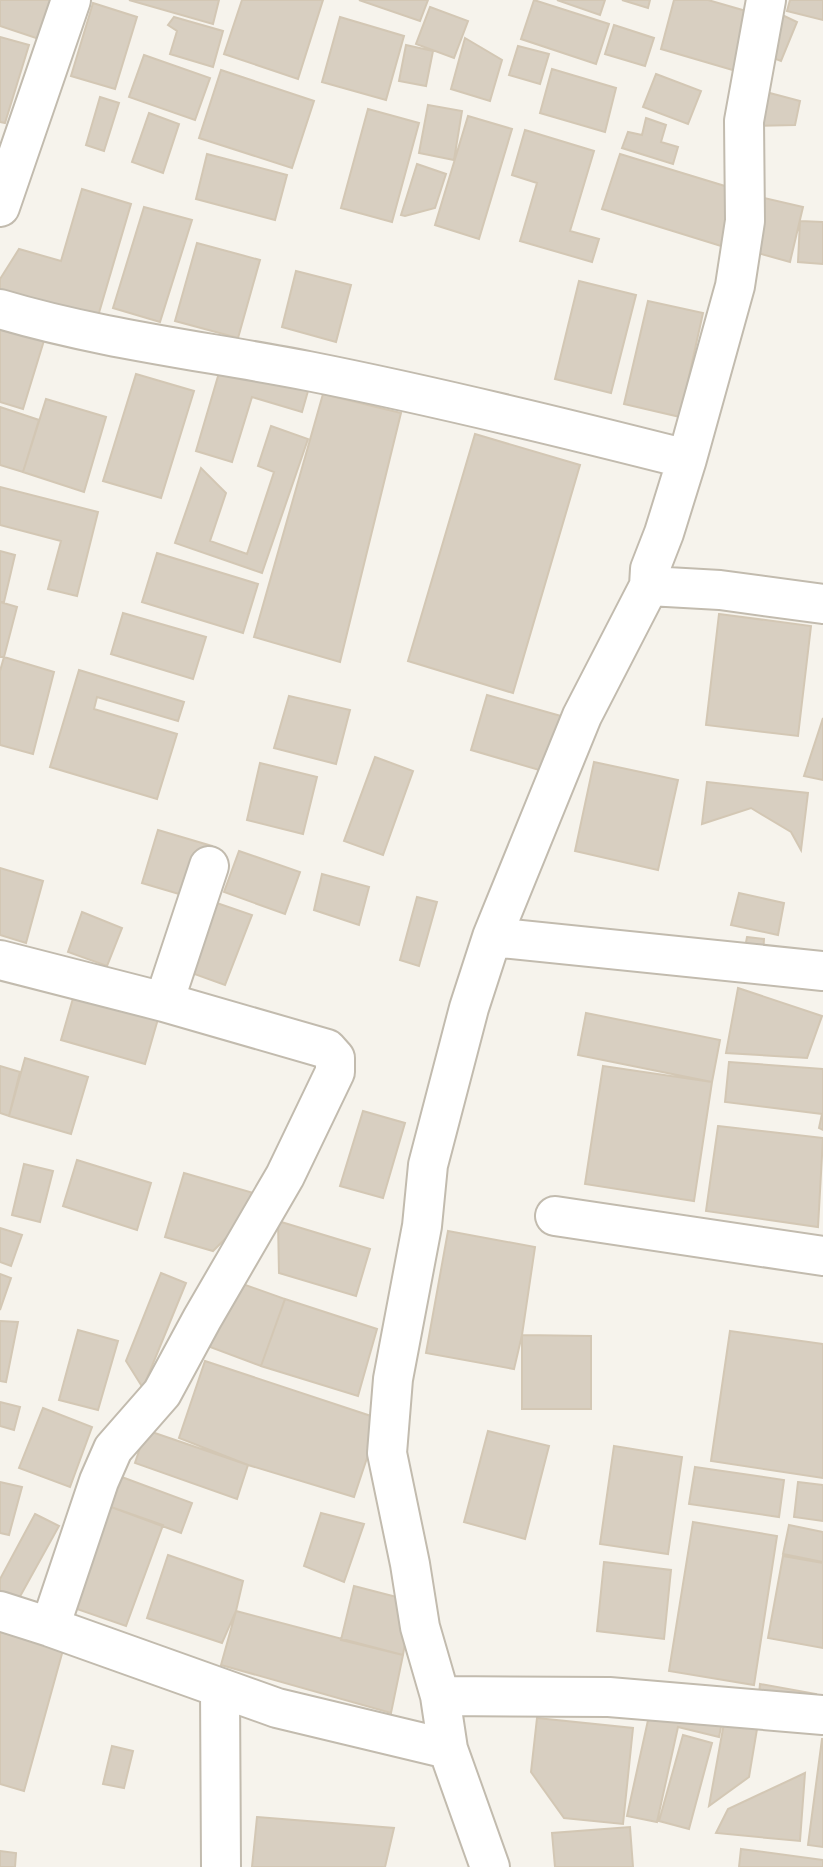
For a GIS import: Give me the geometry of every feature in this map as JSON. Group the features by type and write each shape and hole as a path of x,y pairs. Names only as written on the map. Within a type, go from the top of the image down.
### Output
{"street":[{"path":"0,207 71,0"},
{"path":"490,1867 448,1749 440,1696 420,1627 387,1453 393,1380 422,1226 428,1165 469,1008 492,937 582,716 649,586 650,569 687,458 735,286 745,221 744,121 766,0"},
{"path":"0,309 49,324 452,400 687,458"},
{"path":"649,586 720,590 823,604"},
{"path":"164,1002 209,866"},
{"path":"492,937 823,971"},
{"path":"0,960 164,1002 327,1049 335,1058 335,1072 285,1176 162,1393 113,1449 99,1481 50,1627"},
{"path":"555,1216 823,1256"},
{"path":"0,1611 277,1708 448,1749"},
{"path":"220,1689 221,1867"},
{"path":"440,1696 609,1697 823,1715"}],"building":[{"path":"0,0 54,0 42,40 0,26"},
{"path":"129,0 219,0 213,24"},
{"path":"242,0 323,0 298,79 224,54"},
{"path":"359,0 428,0 420,21"},
{"path":"534,0 609,24 596,64 521,39"},
{"path":"557,0 605,0 600,15"},
{"path":"622,0 650,0 648,8"},
{"path":"674,0 708,0 753,13 736,71 661,49"},
{"path":"790,0 823,0 823,20 787,11"},
{"path":"93,3 137,17 115,89 71,76"},
{"path":"430,7 468,21 454,58 416,44"},
{"path":"780,14 797,22 781,61 763,54"},
{"path":"174,17 223,31 213,67 170,54 177,31 168,25"},
{"path":"340,17 404,36 386,100 322,82"},
{"path":"614,25 654,38 645,66 605,54"},
{"path":"0,37 29,45 5,123 0,122"},
{"path":"465,38 502,60 490,101 451,89"},
{"path":"406,45 433,51 426,86 399,81"},
{"path":"518,46 549,54 540,84 509,75"},
{"path":"144,55 210,78 195,120 129,97"},
{"path":"552,69 616,88 605,132 540,113"},
{"path":"221,70 314,101 292,168 199,138"},
{"path":"656,74 701,91 688,124 643,107"},
{"path":"766,92 800,101 795,125 750,126"},
{"path":"100,97 119,103 104,151 86,145"},
{"path":"428,105 462,111 454,160 419,153"},
{"path":"368,109 419,123 392,222 341,208"},
{"path":"149,113 179,124 163,173 132,162"},
{"path":"468,116 512,129 479,239 435,225"},
{"path":"646,118 666,125 661,142 678,147 673,164 622,148 628,132 642,135"},
{"path":"525,130 594,151 570,231 599,239 592,262 520,241 537,183 512,175"},
{"path":"207,154 287,175 275,220 196,199"},
{"path":"620,154 738,190 721,246 602,209"},
{"path":"417,164 446,174 435,208 401,215"},
{"path":"82,189 131,204 96,323 0,294 0,279 19,249 61,261"},
{"path":"760,197 803,207 790,262 747,250"},
{"path":"144,207 192,220 160,322 113,308"},
{"path":"800,221 823,222 823,264 798,262"},
{"path":"197,243 260,260 238,338 175,321"},
{"path":"296,271 351,285 336,342 282,327"},
{"path":"579,281 636,295 611,393 555,379"},
{"path":"648,301 703,313 680,417 624,404"},
{"path":"0,320 46,334 23,409 0,402"},
{"path":"221,366 308,391 302,412 252,397 232,462 196,451"},
{"path":"136,374 194,391 161,498 103,481"},
{"path":"323,394 401,413 340,662 254,637"},
{"path":"46,399 106,417 84,492 23,472"},
{"path":"0,407 39,420 23,472 0,465"},
{"path":"271,426 308,439 262,573 175,543 201,468 226,493 210,541 247,554 274,472 258,466"},
{"path":"475,434 580,465 513,693 408,661"},
{"path":"0,487 98,512 77,596 48,589 61,541 0,525"},
{"path":"0,551 15,555 4,602 0,602"},
{"path":"157,553 258,584 243,633 142,602"},
{"path":"0,602 17,607 4,657 0,657"},
{"path":"123,613 206,637 193,679 111,654"},
{"path":"719,614 811,626 798,736 706,725"},
{"path":"4,657 54,672 33,754 0,745 0,671"},
{"path":"79,670 184,702 178,721 97,697 94,709 177,734 157,799 50,767"},
{"path":"487,695 568,718 553,774 471,750"},
{"path":"289,696 350,710 336,764 274,748"},
{"path":"823,718 823,780 804,776"},
{"path":"375,757 413,771 383,855 344,841"},
{"path":"594,762 678,780 658,870 575,851"},
{"path":"260,763 317,777 303,834 247,820"},
{"path":"707,782 808,793 801,850 791,832 751,808 702,824"},
{"path":"158,830 212,846 196,899 142,883"},
{"path":"239,851 300,872 285,914 224,892"},
{"path":"0,868 43,881 26,943 0,935"},
{"path":"322,874 369,887 359,925 314,910"},
{"path":"739,893 784,903 778,935 731,925"},
{"path":"417,897 437,902 419,966 400,960"},
{"path":"211,901 252,915 225,985 186,971"},
{"path":"82,912 122,928 107,966 68,952"},
{"path":"747,937 764,939 763,955 744,953"},
{"path":"78,981 162,1005 145,1064 61,1040"},
{"path":"738,988 822,1016 807,1058 726,1053"},
{"path":"586,1013 720,1040 712,1082 578,1055"},
{"path":"25,1058 88,1077 71,1134 9,1116"},
{"path":"729,1062 823,1069 823,1130 819,1128 822,1114 725,1102"},
{"path":"0,1066 20,1072 9,1116 0,1113"},
{"path":"603,1066 712,1082 694,1201 585,1184"},
{"path":"363,1111 405,1123 383,1198 340,1186"},
{"path":"718,1126 823,1138 818,1227 706,1211"},
{"path":"77,1160 151,1183 137,1230 63,1206"},
{"path":"24,1164 53,1171 40,1222 12,1215"},
{"path":"184,1173 267,1197 213,1251 165,1237"},
{"path":"278,1221 370,1249 356,1296 279,1273"},
{"path":"0,1228 22,1235 11,1266 0,1262"},
{"path":"448,1231 535,1247 522,1335 514,1369 426,1353"},
{"path":"161,1273 186,1283 143,1388 126,1361"},
{"path":"0,1274 11,1278 0,1310"},
{"path":"234,1281 285,1299 261,1366 210,1347"},
{"path":"285,1299 377,1329 358,1396 261,1366"},
{"path":"0,1321 18,1322 6,1382 0,1381"},
{"path":"78,1330 118,1341 98,1410 59,1400"},
{"path":"730,1331 823,1344 823,1478 711,1461"},
{"path":"522,1335 591,1336 591,1409 522,1409"},
{"path":"205,1361 380,1419 354,1497 248,1465 179,1438"},
{"path":"0,1402 20,1407 14,1430 0,1426"},
{"path":"43,1408 92,1427 70,1487 19,1468"},
{"path":"146,1430 248,1465 237,1499 135,1463"},
{"path":"488,1431 549,1446 525,1539 464,1522"},
{"path":"614,1446 682,1457 668,1554 600,1544"},
{"path":"695,1467 784,1480 779,1517 689,1504"},
{"path":"119,1476 192,1503 181,1533 108,1506"},
{"path":"0,1482 22,1487 9,1535 0,1533"},
{"path":"798,1482 823,1485 823,1521 794,1517"},
{"path":"108,1506 163,1525 126,1626 71,1607"},
{"path":"321,1513 364,1524 344,1582 304,1566"},
{"path":"35,1514 59,1526 12,1611 0,1601 0,1579"},
{"path":"693,1522 777,1536 754,1685 669,1671"},
{"path":"789,1525 823,1532 823,1562 783,1554"},
{"path":"168,1555 243,1581 236,1611 222,1643 147,1618"},
{"path":"783,1556 823,1563 823,1648 768,1638"},
{"path":"604,1562 671,1570 664,1639 597,1631"},
{"path":"354,1586 412,1601 403,1655 341,1640"},
{"path":"236,1611 403,1655 391,1713 221,1665"},
{"path":"0,1632 63,1650 24,1791 0,1784"},
{"path":"760,1684 816,1694 813,1705 759,1694"},
{"path":"652,1702 723,1717 719,1737 678,1727 657,1822 627,1816"},
{"path":"537,1718 633,1728 623,1824 564,1818 531,1772"},
{"path":"724,1723 757,1729 749,1777 709,1806"},
{"path":"683,1735 712,1743 689,1829 659,1821"},
{"path":"823,1739 823,1847 808,1845"},
{"path":"112,1746 133,1751 124,1788 103,1784"},
{"path":"805,1773 800,1841 716,1833 728,1809"},
{"path":"257,1817 394,1828 385,1867 252,1867"},
{"path":"630,1827 633,1867 555,1867 552,1833"},
{"path":"741,1849 823,1860 823,1867 739,1867"},
{"path":"0,1851 16,1853 15,1867 0,1867"}]}
